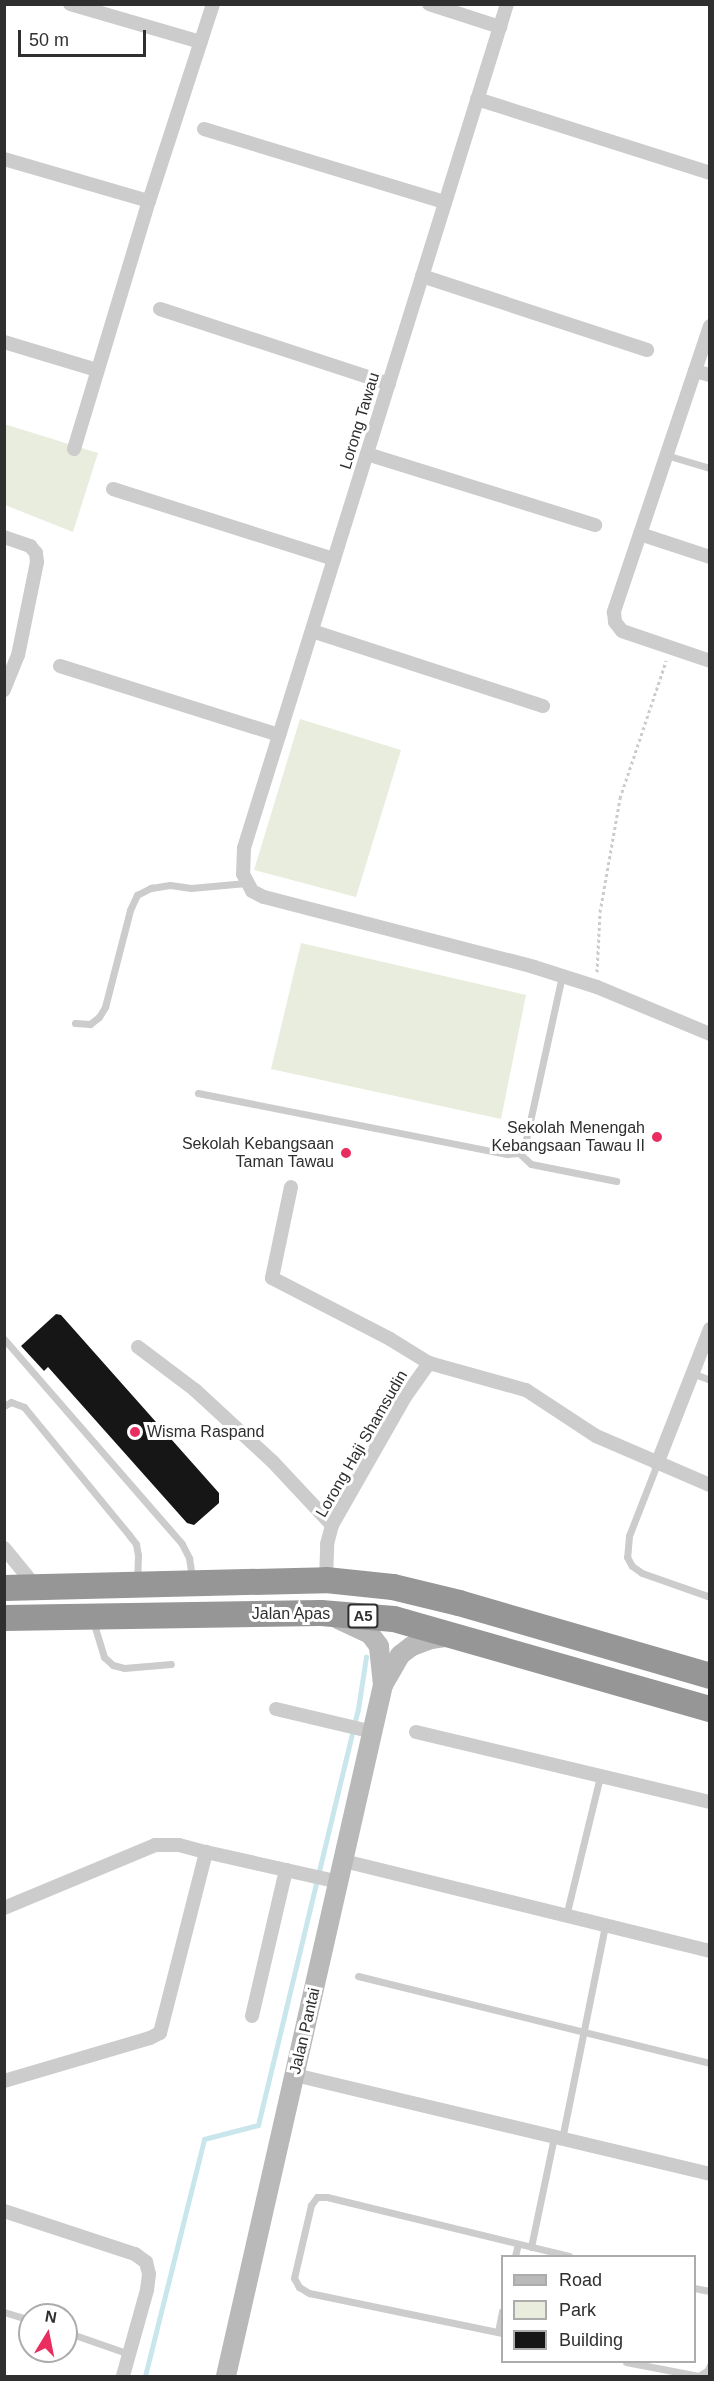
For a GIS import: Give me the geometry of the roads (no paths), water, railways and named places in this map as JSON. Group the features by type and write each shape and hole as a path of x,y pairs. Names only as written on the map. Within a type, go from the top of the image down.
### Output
{"highway":[{"name":"Jalan Apas","path":"4,1588 326,1580 393,1587 459,1603 710,1676"},
{"name":"Jalan Apas","path":"4,1618 321,1613 394,1619 457,1635 710,1709"}],"street":[{"path":"70,4 201,42"},
{"path":"74,450 149,201 213,4"},
{"path":"429,4 500,27"},
{"name":"Lorong Tawau","path":"246,882 242,862 244,848 507,4"},
{"path":"477,99 710,173"},
{"path":"204,129 445,202"},
{"path":"4,159 149,201"},
{"path":"422,276 647,350"},
{"path":"160,309 389,384"},
{"path":"710,326 614,612 615,622 622,631 710,661"},
{"path":"4,342 98,370"},
{"path":"695,371 710,375"},
{"path":"367,454 595,525"},
{"path":"113,489 334,559"},
{"path":"640,534 710,557"},
{"path":"4,537 30,546 36,553 37,561 18,655 4,690"},
{"path":"312,631 543,706"},
{"path":"60,666 279,735"},
{"path":"246,882 252,891 264,897 597,987 710,1034"},
{"path":"291,1187 272,1278 390,1339 429,1363"},
{"path":"657,1464 710,1329"},
{"path":"138,1347 195,1390 273,1462 332,1525"},
{"name":"Lorong Haji Shamsudin","path":"326,1580 327,1544 332,1525 405,1397 429,1363 526,1390 596,1436 710,1485"},
{"path":"4,1548 36,1587"},
{"path":"321,1613 356,1625 370,1634 379,1646 383,1685"},
{"path":"383,1685 400,1655 412,1646 431,1639 457,1635"},
{"name":"Jalan Pantai","path":"226,2376 295,2075 334,1880 344,1861 367,1731 383,1685"},
{"path":"276,1709 367,1731"},
{"path":"416,1732 710,1802"},
{"path":"4,1908 155,1845 179,1845 334,1880"},
{"path":"4,2081 150,2038 160,2033 207,1852"},
{"path":"344,1861 710,1951"},
{"path":"252,2016 286,1870"},
{"path":"295,2075 710,2174"},
{"path":"4,2211 135,2254 146,2262 149,2274 147,2290 123,2376"}],"lane":[{"path":"666,454 710,468"},
{"path":"75,1023 90,1024 99,1017 105,1007 130,910 137,895 151,888 170,885 190,888 246,882"},
{"path":"519,1153 525,1144 562,976"},
{"path":"198,1093 507,1154 519,1153 531,1164 616,1180"},
{"path":"4,1339 182,1544 189,1558 193,1583"},
{"path":"692,1373 710,1380"},
{"path":"4,1406 11,1402 24,1407 136,1544 138,1555 136,1586"},
{"path":"657,1464 633,1525 626,1547 627,1557 632,1566 642,1573 710,1597"},
{"path":"91,1617 104,1657 113,1665 124,1668 171,1665"},
{"path":"566,1916 600,1776"},
{"path":"531,2247 583,2032 605,1925"},
{"path":"358,1976 710,2063"},
{"path":"500,2332 309,2293 299,2287 294,2278 311,2205 316,2197 327,2197 565,2255"},
{"path":"515,2255 518,2244"},
{"path":"78,2336 129,2354"},
{"path":"636,2363 699,2376 708,2370 710,2365"}],"waterway":[{"path":"145,2376 204,2139 258,2125 358,1709 366,1657"}],"place":[{"name":"Sekolah Menengah Kebangsaan Tawau II","path":"657,1137"},
{"name":"Sekolah Kebangsaan Taman Tawau","path":"346,1153"},
{"name":"Wisma Raspand","path":"135,1432"}]}
